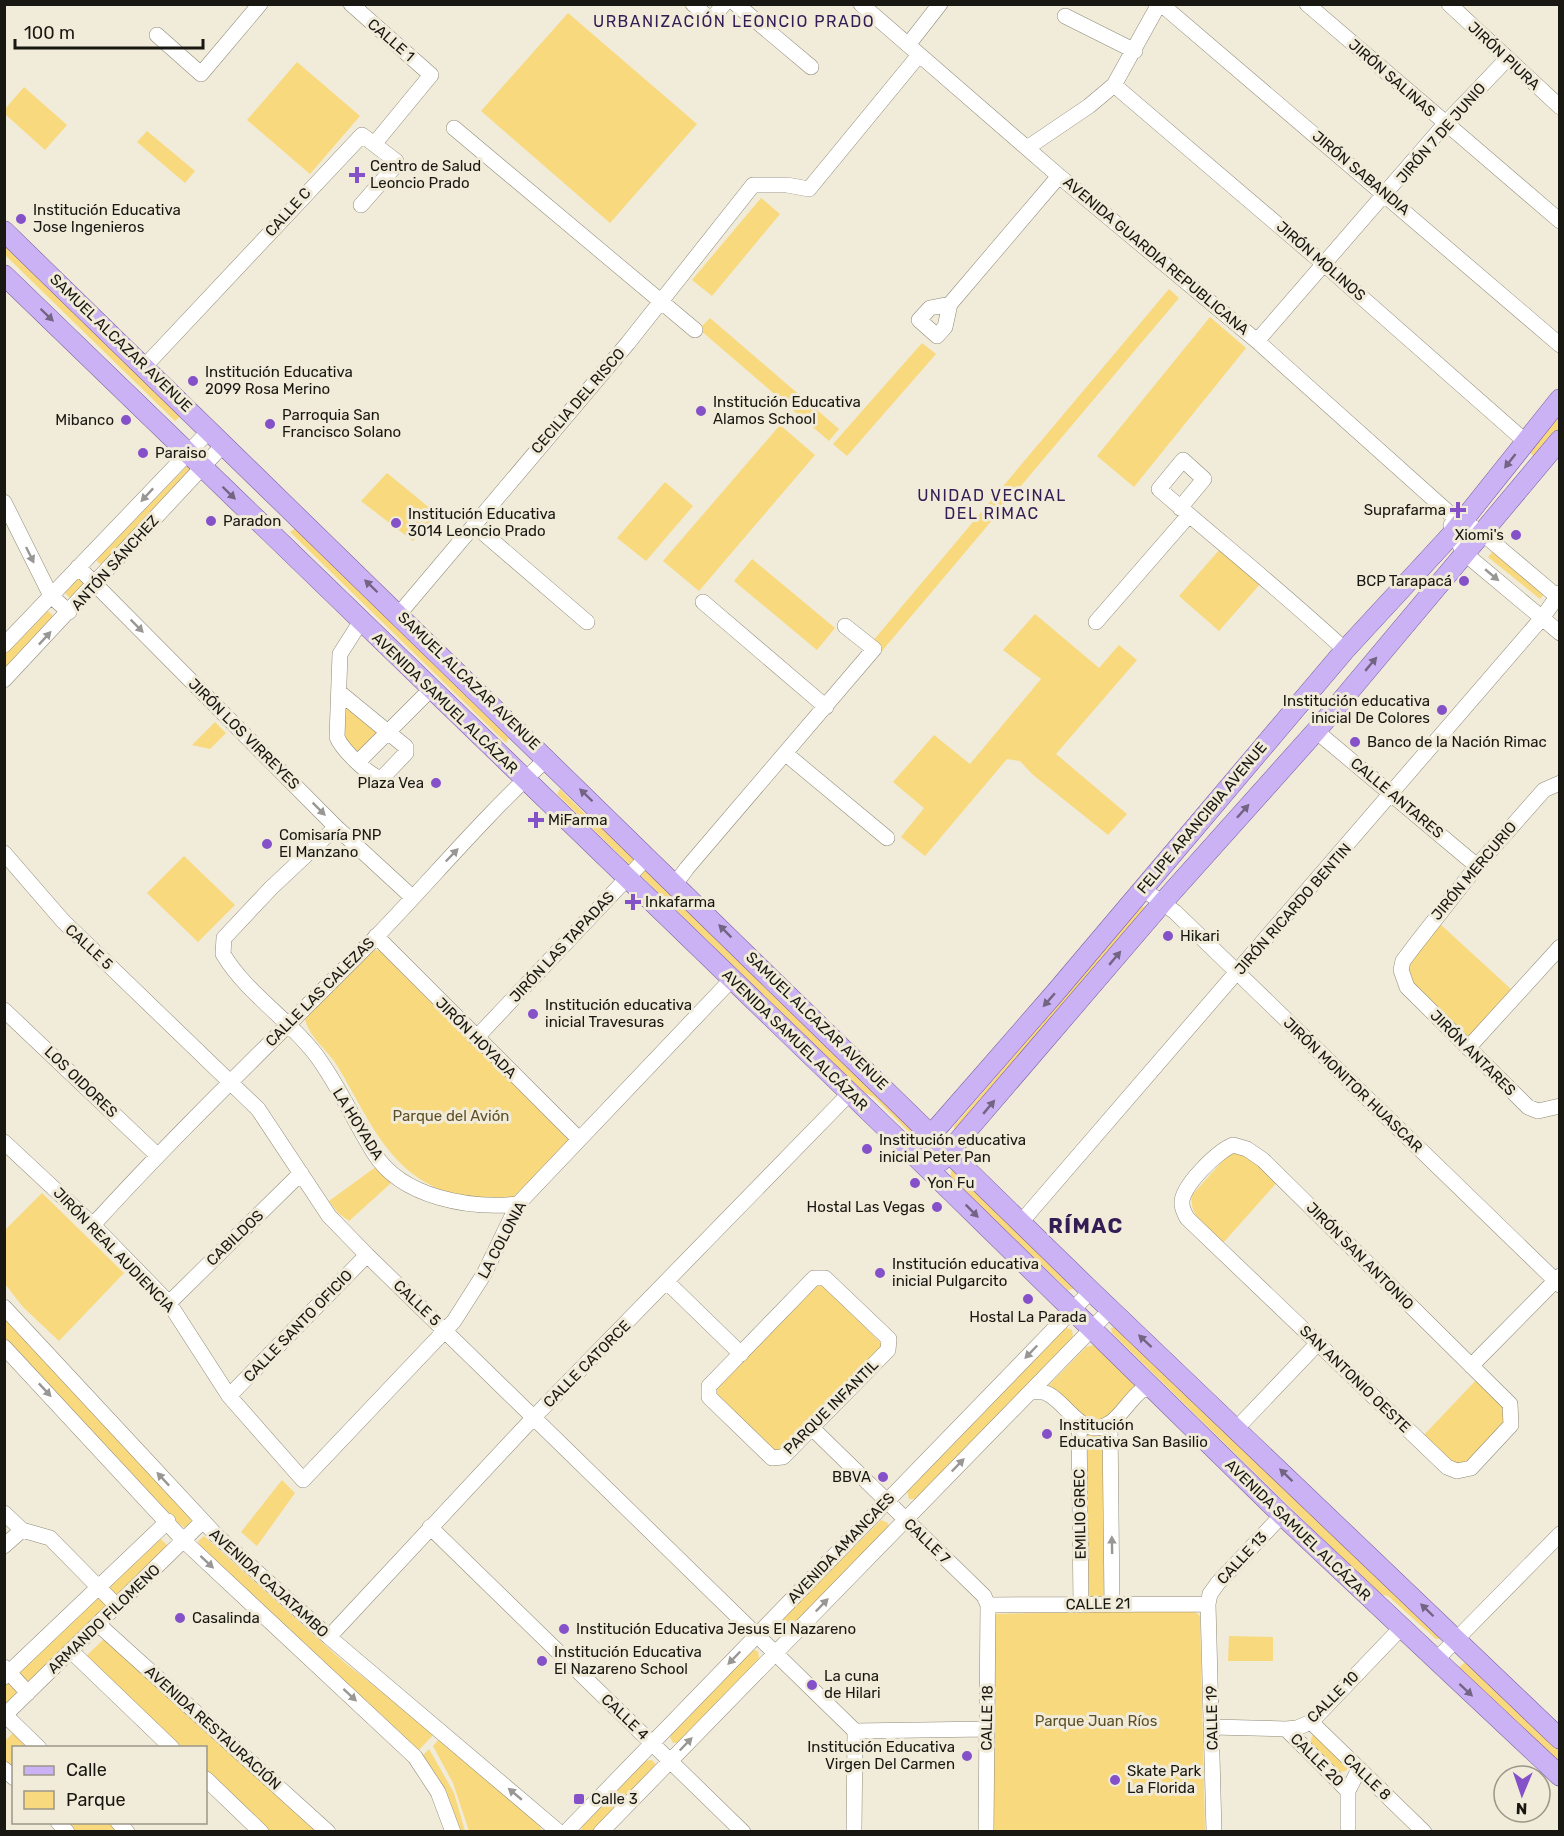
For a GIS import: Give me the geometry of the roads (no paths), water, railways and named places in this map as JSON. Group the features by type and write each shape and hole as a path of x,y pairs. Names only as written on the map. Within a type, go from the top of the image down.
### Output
{"main road":[{"name":"SAMUEL ALCAZAR AVENUE","path":"4,231 932,1134"},
{"path":"4,275 187,452"},
{"name":"FELIPE ARANCIBIA AVENUE","path":"913,1154 1560,399"},
{"name":"FELIPE ARANCIBIA AVENUE","path":"930,1170 951,1152 1163,902 1316,730 1463,552 1482,533 1560,440"},
{"name":"AVENIDA SAMUEL ALCÁZAR","path":"187,452 930,1170 1282,1515 1560,1776"},
{"name":"AVENIDA SAMUEL ALCÁZAR","path":"932,1134 1091,1291 1560,1739"}],"street":[{"path":"157,35 201,74 260,4"},
{"name":"CALLE 1","path":"351,4 431,75 375,143"},
{"path":"693,4 711,20 724,4"},
{"path":"736,4 811,67"},
{"name":"AVENIDA GUARDIA REPUBLICANA","path":"861,4 1059,176 1257,341 1454,522"},
{"path":"913,50 940,4"},
{"path":"1027,148 1089,106 1114,85 1160,4"},
{"name":"JIRÓN SABANDIA","path":"1160,4 1387,195 1560,345"},
{"name":"JIRÓN SALINAS","path":"1308,4 1560,221"},
{"name":"JIRÓN PIURA","path":"1449,4 1506,60 1560,107"},
{"path":"1065,16 1135,51"},
{"name":"CECILIA DEL RISCO","path":"399,614 661,301 753,185 787,185 809,189 913,50"},
{"name":"JIRÓN 7 DE JUNIO","path":"1257,341 1387,195 1445,124 1506,60"},
{"name":"JIRÓN MOLINOS","path":"1114,85 1325,265 1525,441"},
{"path":"454,128 694,330"},
{"name":"CALLE C","path":"145,366 358,136 366,136 375,143"},
{"path":"361,205 396,165 396,161 375,143"},
{"path":"950,304 1059,176"},
{"name":"ANTÓN SÁNCHEZ","path":"4,645 187,452 217,437"},
{"name":"ANTÓN SÁNCHEZ","path":"4,680 96,585 202,467 217,437"},
{"path":"4,502 51,596 69,612"},
{"path":"1096,622 1185,511 1345,650"},
{"path":"1454,522 1482,533 1559,596"},
{"path":"1454,522 1463,552 1560,633"},
{"path":"474,525 587,622"},
{"name":"JIRÓN LOS VIRREYES","path":"78,567 336,827 412,897"},
{"name":"JIRÓN RICARDO BENTIN","path":"1022,1221 1392,794 1559,596"},
{"path":"703,602 826,707"},
{"path":"339,692 407,750 382,778 375,778 339,744 337,737 340,654 361,621"},
{"path":"676,883 874,649 845,626"},
{"path":"358,762 431,689"},
{"name":"CALLE ANTARES","path":"1316,730 1477,866"},
{"path":"786,754 887,838"},
{"name":"CALLE LAS CALEZAS","path":"93,1225 157,1155 376,936 548,758"},
{"name":"JIRÓN MERCURIO","path":"1401,970 1403,961 1414,945 1477,866 1544,790 1559,783"},
{"name":"LA HOYADA","path":"336,827 271,888 224,938 222,947 227,961 315,1054 361,1127 375,1154 386,1168 423,1191 464,1204 490,1207 518,1204"},
{"name":"CALLE 5","path":"4,853 63,921 258,1109 329,1216 855,1731"},
{"name":"JIRÓN LAS TAPADAS","path":"476,1038 648,856"},
{"name":"JIRÓN MONITOR HUASCAR","path":"1143,888 1163,902 1558,1280"},
{"name":"JIRÓN HOYADA","path":"376,936 578,1138"},
{"path":"1468,1048 1560,947"},
{"name":"JIRÓN ANTARES","path":"1401,970 1407,987 1528,1107 1538,1111 1560,1106"},
{"name":"LA COLONIA","path":"303,1480 469,1303 518,1204 578,1138 732,979"},
{"name":"LOS OIDORES","path":"4,1010 157,1155"},
{"name":"CALLE CATORCE","path":"329,1637 429,1527 535,1416 849,1094"},
{"name":"JIRÓN REAL AUDIENCIA","path":"4,1142 93,1225 169,1303 229,1396 303,1480"},
{"name":"SAN ANTONIO OESTE","path":"1247,1149 1233,1145 1222,1150 1203,1169 1184,1192 1182,1203 1186,1218 1447,1467 1457,1471 1471,1468 1511,1425 1510,1404"},
{"name":"JIRÓN SAN ANTONIO","path":"1247,1149 1263,1160 1510,1404"},
{"name":"CABILDOS","path":"169,1303 301,1173"},
{"name":"CALLE SANTO OFICIO","path":"229,1396 368,1255"},
{"name":"PARQUE INFANTIL","path":"814,1278 825,1278 889,1339 888,1350 783,1457 772,1458 709,1397 709,1386 741,1354 814,1278"},
{"path":"1471,1366 1558,1280"},
{"path":"667,1282 741,1354"},
{"name":"AVENIDA AMANCAES","path":"566,1832 1091,1291"},
{"name":"AVENIDA CAJATAMBO","path":"4,1307 202,1522 329,1637 559,1832"},
{"name":"AVENIDA AMANCAES","path":"601,1832 1111,1309"},
{"path":"1237,1428 1318,1344"},
{"name":"AVENIDA CAJATAMBO","path":"4,1347 168,1521 184,1541 415,1757 438,1792 453,1832"},
{"path":"1030,1392 1051,1395 1079,1422 1088,1427 1110,1423 1137,1394 1143,1390 1153,1389"},
{"name":"EMILIO GREC","path":"1079,1422 1081,1605"},
{"name":"EMILIO GREC","path":"1110,1423 1112,1604"},
{"name":"CALLE 7","path":"812,1428 984,1596 988,1605"},
{"path":"4,1513 22,1530 50,1538 117,1606"},
{"name":"CALLE 13","path":"1208,1604 1210,1594 1218,1582 1282,1515"},
{"path":"28,1693 6,1672 168,1521"},
{"name":"ARMANDO FILOMENO","path":"5,1716 202,1522"},
{"name":"CALLE 4","path":"429,1527 743,1832"},
{"path":"4,1546 22,1530"},
{"path":"1435,1661 1560,1534"},
{"name":"CALLE 21","path":"988,1605 1208,1604"},
{"name":"CALLE 19","path":"1208,1604 1214,1832"},
{"name":"CALLE 18","path":"986,1832 988,1605"},
{"name":"AVENIDA RESTAURACIÓN","path":"99,1625 328,1832"},
{"name":"CALLE 10","path":"1213,1727 1286,1729 1297,1728 1311,1722 1401,1628"},
{"path":"71,1651 170,1746"},
{"path":"5,1716 37,1746"},
{"name":"CALLE 8","path":"1311,1722 1424,1832"},
{"path":"854,1832 855,1731 986,1729"},
{"name":"CALLE 20","path":"1286,1729 1348,1791"},
{"name":"CALLE 20","path":"1348,1832 1348,1791 1359,1769"},
{"path":"207,1780 261,1832"}],"place":[{"name":"Centro de Salud Leoncio Prado","path":"357,175"},
{"name":"Institución Educativa Jose Ingenieros","path":"21,219"},
{"name":"Institución Educativa 2099 Rosa Merino","path":"193,381"},
{"name":"Institución Educativa Alamos School","path":"701,411"},
{"name":"Mibanco","path":"126,420"},
{"name":"Parroquia San Francisco Solano","path":"270,424"},
{"name":"Paraiso","path":"143,453"},
{"name":"Suprafarma","path":"1458,510"},
{"name":"Paradon","path":"211,521"},
{"name":"Institución Educativa 3014 Leoncio Prado","path":"396,523"},
{"name":"Xiomi's","path":"1516,535"},
{"name":"BCP Tarapacá","path":"1464,581"},
{"name":"Institución educativa inicial De Colores","path":"1442,710"},
{"name":"Banco de la Nación Rimac","path":"1355,742"},
{"name":"Plaza Vea","path":"436,783"},
{"name":"MiFarma","path":"536,820"},
{"name":"Comisaría PNP El Manzano","path":"267,844"},
{"name":"Inkafarma","path":"633,902"},
{"name":"Hikari","path":"1168,936"},
{"name":"Institución educativa inicial Travesuras","path":"533,1014"},
{"name":"Institución educativa inicial Peter Pan","path":"867,1149"},
{"name":"Yon Fu","path":"915,1183"},
{"name":"Hostal Las Vegas","path":"937,1207"},
{"name":"Institución educativa inicial Pulgarcito","path":"880,1273"},
{"name":"Hostal La Parada","path":"1028,1299"},
{"name":"Institución Educativa San Basilio","path":"1047,1434"},
{"name":"BBVA","path":"883,1477"},
{"name":"Casalinda","path":"180,1618"},
{"name":"Institución Educativa Jesus El Nazareno","path":"564,1629"},
{"name":"Institución Educativa El Nazareno School","path":"542,1661"},
{"name":"La cuna de Hilari","path":"812,1685"},
{"name":"Institución Educativa Virgen Del Carmen","path":"967,1756"},
{"name":"Skate Park La Florida","path":"1115,1780"},
{"name":"Calle 3","path":"579,1799"}],"district":[{"name":"URBANIZACIÓN LEONCIO PRADO","path":"734,21"},
{"name":"UNIDAD VECINAL DEL RIMAC","path":"992,504"},
{"name":"RÍMAC","path":"1086,1225"}],"park label":[{"name":"Parque del Avión","path":"451,1116"},
{"name":"Parque Juan Ríos","path":"1096,1721"}]}
